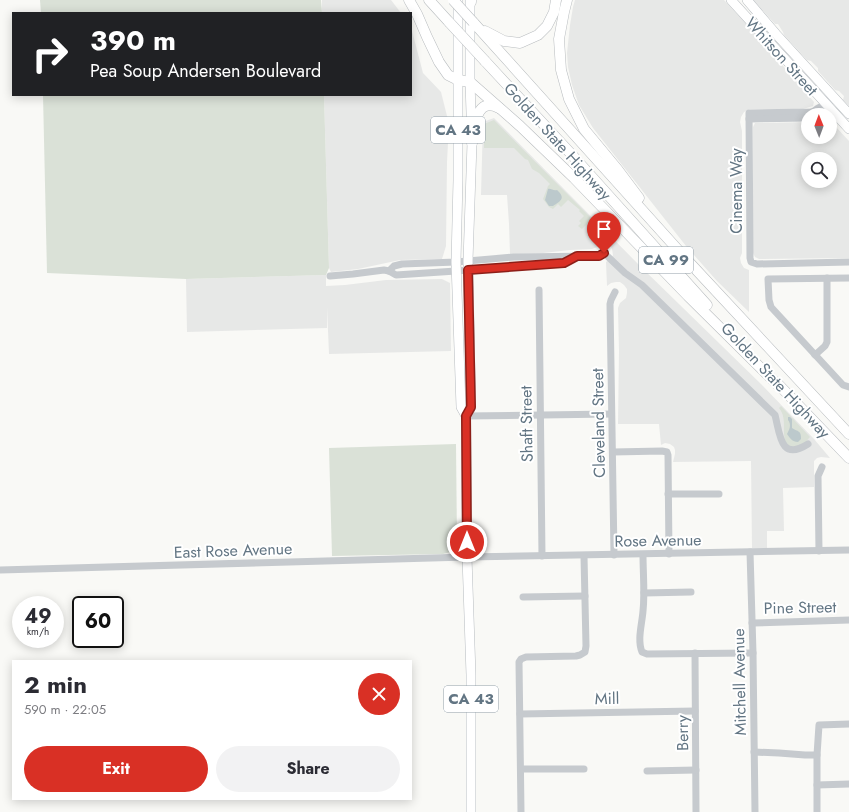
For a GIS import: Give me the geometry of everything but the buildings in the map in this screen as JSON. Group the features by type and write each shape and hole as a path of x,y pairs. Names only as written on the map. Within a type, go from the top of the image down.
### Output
{"highway":[{"path":"409,0 417,14 426,37 439,62 448,75 458,80 470,82 542,146 781,388"},
{"name":"Golden State Highway","path":"429,0 573,156 781,388 849,458"},
{"path":"453,0 486,34 504,41 520,42 538,35 547,26 554,12 556,0"},
{"path":"567,0 559,39 561,70 569,99 584,129 618,170 688,261"},
{"name":"Golden State Highway","path":"486,34 688,261 849,434"},
{"path":"472,143 476,121 480,110 484,106 494,105 502,110"}],"main road":[{"name":"CA 43","path":"458,0 458,180 456,267 461,407 466,416 472,812"},
{"name":"Whitson Street","path":"731,0 849,129"},
{"name":"CA 43","path":"466,416 471,407 468,266 472,143 470,82 471,1"},
{"name":"Whitson Street","path":"749,1 776,34 849,114"},
{"path":"742,11 745,11 755,19 766,32 776,34"},
{"path":"770,42 777,42 797,64 804,64"}],"street":[{"path":"801,118 749,119 749,114 811,112 835,99"},
{"path":"824,108 826,104"},
{"name":"Cinema Way","path":"749,119 751,262 757,264 849,262"},
{"path":"330,276 384,270 396,275 468,266 564,263 577,256 599,256 604,253 625,273 642,284 775,415 780,440 783,446 787,449 793,450 801,449 808,444"},
{"path":"389,271 394,266 402,264 456,267"},
{"path":"815,355 825,346 827,342 827,278"},
{"path":"849,278 768,279 769,302 771,307 815,355 844,385 849,388"},
{"name":"Shaft Street","path":"539,290 542,556"},
{"name":"Cleveland Street","path":"614,555 610,304 615,292"},
{"path":"466,416 611,414"},
{"path":"613,452 667,452 669,554"},
{"path":"819,551 818,476 822,466"},
{"path":"668,494 719,494"},
{"name":"Rose Avenue","path":"467,557 643,555 849,550"},
{"name":"Mitchell Avenue","path":"750,552 753,652 754,812"},
{"path":"643,555 644,593 640,639 642,652 646,654 753,652"},
{"path":"521,812 519,662 521,659 530,656 580,656 585,652 584,556"},
{"name":"East Rose Avenue","path":"0,570 467,557"},
{"path":"644,593 691,592"},
{"path":"523,597 585,596"},
{"name":"Pine Street","path":"752,622 849,620"},
{"name":"Berry","path":"695,653 696,812"},
{"name":"Mill","path":"520,714 695,711"},
{"path":"817,812 817,756 819,725 849,724"},
{"path":"754,752 817,756"},
{"path":"521,769 584,768"},
{"path":"648,771 696,770"},
{"path":"817,785 849,784"}],"shaded area":[{"path":"40,0 321,0 322,12 41,12"},
{"path":"322,0 391,0 400,12 322,12"},
{"path":"575,0 724,0 754,32 814,102 813,106 801,109 750,109 744,112 741,117 742,253 740,258 744,268 749,270 749,312 717,281 686,246 593,128 579,105 572,85 567,53"},
{"path":"753,0 849,0 849,106 843,100 844,96 839,91 835,90 818,71 818,68 811,61 807,60 784,35 778,24 775,24"},
{"path":"412,31 423,73 441,92 449,124 446,246 442,259 400,260 358,269 331,272 329,268 324,96 412,96"},
{"path":"43,96 324,96 329,268 326,275 186,279 47,273"},
{"path":"494,118 639,265 761,384 814,439 830,458 821,457 814,461 814,487 783,488 784,531 767,531 767,548 752,548 751,461 673,462 675,454 674,447 665,443 661,445 659,424 618,424 618,308 620,303 626,298 627,289 620,282 611,283 607,286 606,262 613,255 611,247 605,244 592,249 510,254 507,195 481,195 483,122"},
{"path":"494,120 592,219 582,229 578,226 581,223 579,221 584,216 579,211 580,210 568,200 561,207 558,204 553,209 549,207 543,199 550,184 539,173 532,169 528,160 514,148 484,148 484,124"},
{"path":"801,122 801,144 837,144 837,128 849,141 849,258 759,259 755,257 753,253 753,127 755,123"},
{"path":"548,189 557,190 562,197 560,201 553,206 549,206 545,200"},
{"path":"326,275 326,286 386,280 442,279 450,283 451,351 329,354 327,307 327,328 187,332 186,279"},
{"path":"781,406 810,437 800,448 789,448 786,443 782,413 779,408"},
{"path":"788,417 792,419 792,428 800,434 801,439 798,442 793,441 787,434 790,426"},
{"path":"456,444 457,541 456,547 453,550 443,554 332,556 329,448"}],"route":[{"path":"467,542 466,416 471,407 468,270 564,263 577,256 599,256 604,253"}]}
